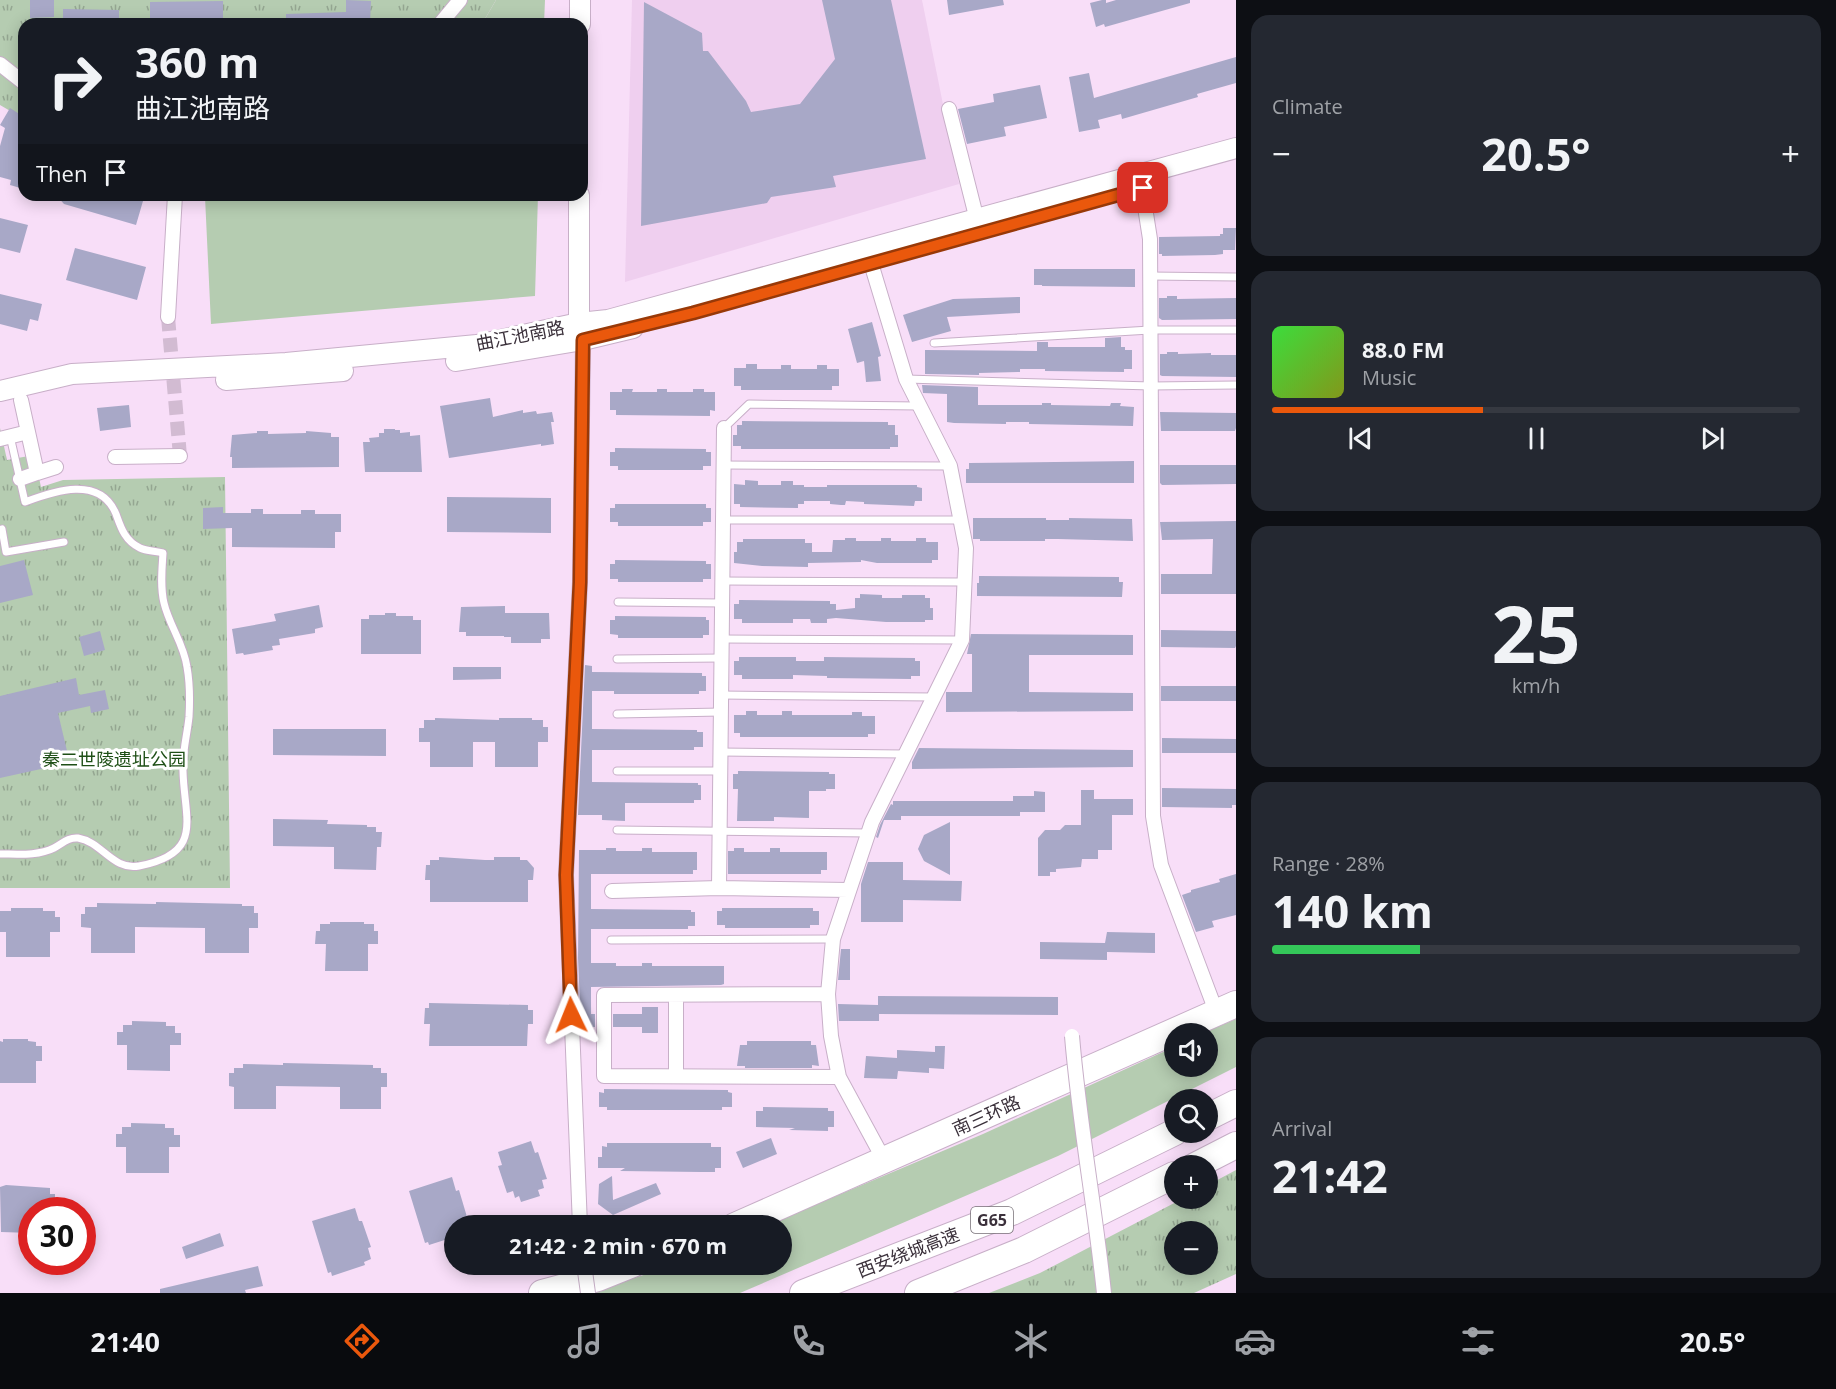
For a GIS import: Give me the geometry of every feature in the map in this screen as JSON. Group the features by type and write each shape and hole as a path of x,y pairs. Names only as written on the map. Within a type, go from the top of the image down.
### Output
{"highway":[{"name":"南三环路","path":"760,1215 1226,1009"},
{"path":"1218,1112 1236,1103"},
{"name":"西安绕城高速","path":"804,1293 1012,1212 1164,1137"},
{"path":"1216,1155 1236,1145"},
{"name":"G65","path":"918,1293 1024,1250 1164,1180"},
{"path":"542,1293 606,1275"}],"main road":[{"path":"580,0 580,18"},
{"name":"曲江池南路","path":"869,257 977,220 1236,148"},
{"name":"曲江池南路","path":"0,405 74,388 286,377 478,359 1236,162"},
{"path":"579,201 581,332"},
{"name":"曲江池南路","path":"0,391 72,374 286,363 477,345 581,332"}],"street":[{"path":"445,18 460,0"},
{"path":"0,64 18,78"},
{"path":"949,109 977,220"},
{"path":"1143,188 1150,239 1153,816 1161,865 1226,1009"},
{"path":"168,317 175,201"},
{"path":"869,257 906,379 950,466 966,549 962,640 904,754 868,833 833,939 828,994 831,1035 839,1077 884,1160"},
{"path":"579,1215 566,875 580,582 581,332"},
{"path":"21,400 37,473"},
{"path":"719,888 724,428"},
{"path":"5,437 28,432"},
{"path":"115,457 180,456"},
{"path":"20,479 56,467"},
{"path":"612,891 719,888 849,890"},
{"path":"676,994 676,1076"},
{"path":"828,994 604,995 604,1076 839,1077"},
{"path":"1072,1036 1077,1101 1104,1293"},
{"path":"586,1275 588,1293"}],"lane":[{"path":"1150,276 1236,277"},
{"path":"934,343 1150,330 1236,330"},
{"path":"906,379 1150,386 1236,385"},
{"path":"724,428 749,404 920,406"},
{"path":"0,854 43,853 70,838 79,838 99,847 107,856 122,865 138,866 172,854 184,837 188,825 183,755 189,719 189,679 187,663 164,602 163,553 140,548 130,541 124,535 109,503 99,495 87,490 66,489 25,502 20,479 5,437"},
{"path":"724,465 950,466"},
{"path":"723,520 960,520"},
{"path":"0,530 2,530 6,552 64,542"},
{"path":"723,581 964,582"},
{"path":"618,602 723,603"},
{"path":"722,639 962,640"},
{"path":"618,659 722,658"},
{"path":"721,695 933,697"},
{"path":"617,714 721,712"},
{"path":"721,752 904,754"},
{"path":"617,771 720,771"},
{"path":"617,830 868,833"},
{"path":"611,940 833,939"}],"shaded area":[{"path":"632,0 922,0 959,184 625,282"}],"green space":[{"path":"0,0 496,0 486,18 18,18 18,116 0,105"},
{"path":"496,0 545,0 544,18 486,18"},
{"path":"205,201 538,201 535,296 211,324"},
{"name":"秦二世陵遗址公园","path":"0,428 7,460 34,455 41,487 63,480 225,477 230,888 0,888"},
{"path":"1236,1019 1236,1067 1218,1076 1218,1027"},
{"path":"1164,1052 1164,1077 1216,1077 1192,1089 1164,1089 1164,1103 1058,1156 792,1271 791,1215 983,1134"},
{"path":"1236,1170 1236,1274 1194,1293 989,1293 1040,1273 1164,1208 1218,1209 1218,1180"},
{"path":"644,1275 782,1275 740,1293 587,1293"}],"building":[{"path":"30,0 54,0 54,17 30,18"},
{"path":"346,0 371,1 370,18 286,18 286,14 346,12"},
{"path":"822,0 891,0 926,159 833,176 836,187 771,197 767,203 641,226 644,2 702,33 703,51 708,51 746,101 751,112 800,104 835,59"},
{"path":"947,0 1003,0 1004,5 949,15"},
{"path":"1106,0 1106,3 1116,0 1190,0 1190,3 1105,27 1104,24 1096,27 1090,3"},
{"path":"223,1 223,18 150,18 150,2"},
{"path":"63,9 119,10 119,18 63,18"},
{"path":"1236,57 1236,83 1197,94 1198,97 1122,119 1121,114 1098,120 1100,128 1079,132 1069,77 1089,73 1094,98"},
{"path":"1040,85 1047,118 1004,127 1006,136 967,144 958,109 994,102 993,94"},
{"path":"10,108 18,113 18,187 10,185 11,180 0,177 0,146 5,128 0,125"},
{"path":"61,201 143,201 136,225 64,204"},
{"path":"0,218 28,225 20,253 0,248"},
{"path":"1223,228 1236,228 1235,250 1223,250 1223,254 1215,255 1162,256 1159,254 1159,237 1220,236 1223,234"},
{"path":"75,248 146,267 137,300 66,280"},
{"path":"1034,269 1135,269 1135,287 1034,285"},
{"path":"0,294 42,304 38,321 30,319 27,331 0,324"},
{"path":"1167,296 1177,296 1177,299 1236,298 1236,319 1162,320 1159,318 1159,298 1167,298"},
{"path":"1020,297 1020,313 947,317 951,331 912,342 903,315 953,299"},
{"path":"872,322 881,356 878,357 881,381 866,382 864,361 857,363 848,329"},
{"path":"1121,337 1121,347 1125,347 1125,350 1132,350 1132,369 1124,369 1124,372 1020,369 1020,372 979,373 979,375 925,374 925,350 1037,351 1037,342 1048,342 1048,347 1105,347 1105,338"},
{"path":"1167,352 1236,355 1236,377 1162,376 1160,375 1160,354 1167,354"},
{"path":"746,364 757,364 757,369 781,369 781,365 791,365 791,369 817,369 817,365 827,365 827,369 839,369 839,386 832,386 832,390 741,390 741,386 734,386 734,368 746,368"},
{"path":"922,385 978,387 978,405 1051,403 1051,405 1110,406 1111,403 1121,403 1120,406 1134,407 1133,426 947,422 947,394 923,393"},
{"path":"622,389 633,389 632,392 657,392 657,389 667,389 667,392 693,392 693,389 704,389 704,392 715,392 715,411 710,410 710,416 616,415 616,410 610,410 610,392 622,392"},
{"path":"490,398 493,417 523,410 523,413 536,411 537,414 552,412 554,444 449,458 440,406"},
{"path":"129,405 131,427 100,431 97,408"},
{"path":"1160,412 1236,413 1236,428 1235,431 1161,431"},
{"path":"742,421 888,422 888,425 895,425 898,447 890,447 890,449 741,449 741,446 733,446 733,435 737,435 737,425 742,425"},
{"path":"384,429 400,430 400,433 410,432 410,436 420,435 422,472 365,472 363,442 370,442 369,438 379,437 379,433 384,433"},
{"path":"257,431 268,431 268,434 306,433 306,431 331,433 331,437 339,437 339,467 232,468 232,457 230,457 232,435 257,433"},
{"path":"615,448 706,449 706,452 711,452 711,466 703,466 703,470 618,470 618,466 610,466 610,452 615,452"},
{"path":"1134,461 1134,483 966,483 966,469 969,469 969,463"},
{"path":"1160,465 1236,465 1236,484 1162,485"},
{"path":"745,480 758,481 758,485 781,485 781,481 793,481 793,485 804,485 804,487 917,485 922,488 922,501 915,501 914,506 846,501 845,505 841,505 830,504 830,501 804,501 804,504 798,504 798,508 740,507 740,504 734,504 734,484 745,485"},
{"path":"447,497 551,498 551,533 447,532"},
{"path":"615,504 706,504 706,508 711,508 711,522 703,522 703,526 618,526 618,522 610,522 610,508 615,508"},
{"path":"223,507 223,513 251,513 251,509 263,509 263,514 301,514 301,510 315,510 315,514 341,514 341,532 335,532 335,548 232,547 232,528 203,529 203,508"},
{"path":"973,518 1132,519 1133,541 1045,539 1045,541 980,541 980,539 973,539"},
{"path":"1236,521 1236,594 1161,594 1161,574 1212,574 1213,539 1162,540 1160,522"},
{"path":"845,538 856,538 856,541 881,541 881,538 891,538 891,541 916,541 916,538 926,538 926,542 938,542 938,560 932,560 932,563 877,563 861,560 861,562 808,563 808,567 734,563 737,542 743,542 743,539 805,539 805,543 812,543 812,552 832,552 833,540 845,540"},
{"path":"24,560 33,595 0,603 0,566"},
{"path":"615,560 706,561 706,564 711,564 711,579 703,579 703,582 618,582 618,579 610,579 610,564 615,564"},
{"path":"979,576 1119,577 1119,582 1123,582 1122,597 977,596"},
{"path":"860,594 882,595 882,598 925,595 925,598 930,598 933,620 886,622 836,618 827,619 827,623 811,623 810,619 793,619 793,623 742,623 742,619 734,619 734,604 739,604 739,600 830,601 830,604 836,604 836,610 855,608 855,598 860,598"},
{"path":"319,605 323,627 315,629 315,633 279,639 280,645 272,646 273,650 244,655 243,653 236,654 232,629 276,621 274,614"},
{"path":"505,606 505,613 549,613 550,639 541,639 541,643 511,643 511,637 466,636 466,632 459,632 461,607"},
{"path":"385,613 396,613 396,616 413,616 413,620 421,620 421,654 361,654 361,619 369,619 369,615 385,615"},
{"path":"615,616 706,617 706,620 709,620 709,635 703,635 703,638 618,638 618,635 610,634 610,620 615,620"},
{"path":"1161,630 1236,631 1236,646 1235,648 1161,647"},
{"path":"100,631 105,650 84,656 79,637"},
{"path":"971,634 1133,635 1133,655 1029,655 1029,692 1133,693 1133,711 946,712 946,692 972,692 972,654 967,654"},
{"path":"739,657 796,657 796,661 824,661 824,657 915,658 915,661 920,661 920,676 911,676 911,679 827,678 827,676 793,675 793,679 742,679 742,675 734,675 734,661 739,661"},
{"path":"585,665 592,666 592,672 702,673 702,676 706,676 706,691 699,691 699,694 614,694 614,691 592,691 592,729 697,730 697,732 703,732 703,747 694,747 694,750 592,750 592,782 698,783 701,785 701,800 694,800 694,803 625,803 625,821 602,820 602,815 578,815"},
{"path":"453,667 501,667 501,679 453,680"},
{"path":"76,678 79,695 105,690 109,709 91,713 90,706 58,713 68,755 50,767 0,778 0,696"},
{"path":"1161,686 1236,686 1236,701 1161,701"},
{"path":"746,711 757,711 757,715 782,715 782,711 792,711 792,715 852,715 852,712 862,712 862,716 875,716 875,734 868,734 868,737 740,737 740,733 734,733 734,715 746,715"},
{"path":"435,718 543,720 543,727 548,727 548,742 538,742 538,767 495,767 495,742 473,742 473,767 430,767 430,742 419,742 419,728 424,728 424,720 435,720"},
{"path":"273,729 386,729 386,756 273,755"},
{"path":"1162,738 1236,739 1236,753 1162,753"},
{"path":"919,748 1133,750 1133,767 912,769 912,762"},
{"path":"738,771 829,772 829,774 835,774 835,789 809,791 809,818 774,817 774,821 737,821 738,789 733,789 733,774 738,774"},
{"path":"1162,788 1236,789 1236,805 1232,805 1232,808 1162,807"},
{"path":"1081,790 1094,790 1094,799 1133,799 1133,815 1112,815 1112,850 1098,850 1098,859 1082,859 1081,867 1056,869 1056,872 1050,872 1050,876 1038,876 1038,838 1045,830 1060,830 1065,825 1081,825"},
{"path":"1034,791 1045,792 1045,812 1020,812 1020,816 901,816 901,820 884,820 878,838 876,837 891,804 893,805 893,801 1013,801 1013,796 1034,796"},
{"path":"273,819 328,820 327,824 376,827 376,832 382,832 381,847 377,847 376,870 334,869 334,847 273,846"},
{"path":"950,822 950,875 924,861 918,849 924,835"},
{"path":"606,848 616,848 616,851 642,851 642,848 652,848 652,852 697,852 697,870 693,870 693,874 591,874 591,909 691,910 695,912 695,926 688,926 688,929 591,929 591,963 616,963 616,966 642,966 642,963 652,963 652,966 724,966 724,984 591,987 591,1014 595,1014 595,1027 581,1028 578,958 579,850 606,850"},
{"path":"734,848 744,848 744,852 770,852 770,848 780,848 780,852 827,852 827,870 821,870 821,874 728,874 728,851 734,851"},
{"path":"439,857 494,860 494,857 520,857 520,860 527,860 534,868 533,880 528,880 528,902 430,902 430,880 425,880 426,865 430,865 430,860 439,860"},
{"path":"868,862 903,862 903,880 962,881 961,901 903,900 903,922 861,922 861,884"},
{"path":"1236,874 1236,915 1212,921 1214,927 1196,932 1182,895"},
{"path":"156,902 254,906 254,913 258,913 258,928 249,928 249,953 205,953 205,928 135,927 135,953 91,953 91,928 81,927 81,914 85,914 85,907 97,907 97,903 156,904"},
{"path":"11,908 43,908 43,911 55,911 55,917 60,917 60,932 50,932 50,957 6,957 6,932 0,932 0,911 11,911"},
{"path":"722,908 813,908 813,911 819,911 819,925 810,925 810,928 725,928 725,925 717,925 717,911 722,911"},
{"path":"330,922 374,924 374,931 378,931 378,944 368,944 368,971 325,971 326,944 315,944 316,931 320,931 320,924 330,924"},
{"path":"1107,932 1155,933 1155,953 1107,952 1107,960 1040,959 1040,942 1105,943"},
{"path":"841,949 850,949 850,980 838,980"},
{"path":"878,996 1058,997 1058,1015 879,1014 879,1021 839,1021 838,1004 878,1005"},
{"path":"429,1003 528,1005 528,1010 533,1010 533,1024 528,1024 527,1046 429,1046 430,1024 424,1024 425,1008 429,1008"},
{"path":"642,1007 658,1007 658,1033 642,1033 642,1027 613,1027 613,1014 642,1014"},
{"path":"132,1021 166,1022 166,1026 175,1026 175,1033 181,1033 181,1045 170,1045 170,1071 127,1070 127,1045 117,1045 117,1032 123,1032 123,1025 132,1025"},
{"path":"3,1039 28,1039 28,1041 36,1042 36,1046 42,1046 42,1061 36,1061 36,1083 0,1083 0,1041 3,1042"},
{"path":"747,1041 811,1041 811,1045 816,1045 819,1066 812,1065 812,1068 745,1068 745,1066 737,1066 740,1045 747,1045"},
{"path":"935,1046 945,1046 944,1069 929,1068 929,1073 898,1071 897,1079 864,1078 866,1056 897,1058 897,1050 935,1052"},
{"path":"283,1063 373,1065 373,1068 381,1068 381,1073 387,1073 387,1087 381,1087 381,1109 340,1109 340,1087 276,1086 276,1109 234,1109 234,1087 229,1086 229,1073 234,1073 234,1068 243,1068 243,1064 283,1065"},
{"path":"604,1089 728,1090 732,1093 732,1107 722,1107 722,1110 607,1110 607,1107 599,1107 599,1092 604,1093"},
{"path":"763,1107 828,1108 828,1111 834,1111 834,1127 828,1127 828,1131 756,1127 756,1111 763,1111"},
{"path":"131,1123 165,1124 165,1128 174,1128 174,1135 180,1135 180,1147 169,1147 169,1173 126,1173 126,1147 116,1147 116,1134 122,1134 122,1127 131,1127"},
{"path":"771,1138 777,1154 743,1168 736,1152"},
{"path":"531,1141 535,1153 538,1152 547,1179 542,1180 544,1188 538,1190 540,1196 521,1202 519,1196 515,1198 513,1191 507,1193 498,1166 502,1165 498,1152"},
{"path":"607,1143 711,1143 711,1147 721,1147 721,1168 715,1168 715,1172 701,1172 620,1171 625,1168 598,1168 598,1157 602,1157 602,1146 607,1147"},
{"path":"612,1176 613,1200 656,1183 661,1194 613,1215 598,1204 599,1184"},
{"path":"452,1177 456,1191 459,1190 466,1215 444,1215 444,1240 429,1245 428,1242 425,1243 409,1191"},
{"path":"6,1185 50,1188 50,1194 55,1194 55,1197 18,1197 18,1233 1,1232 0,1187"},
{"path":"355,1208 371,1247 368,1248 371,1259 364,1262 365,1265 332,1276 331,1272 328,1273 312,1221"},
{"path":"220,1233 224,1246 186,1259 182,1247"},
{"path":"258,1266 263,1286 245,1290 246,1293 160,1293 160,1289"}],"tunnel":[{"path":"168,317 180,456"}],"route":[{"path":"571,1015 566,875 580,582 583,340 693,313 1143,188"}]}
